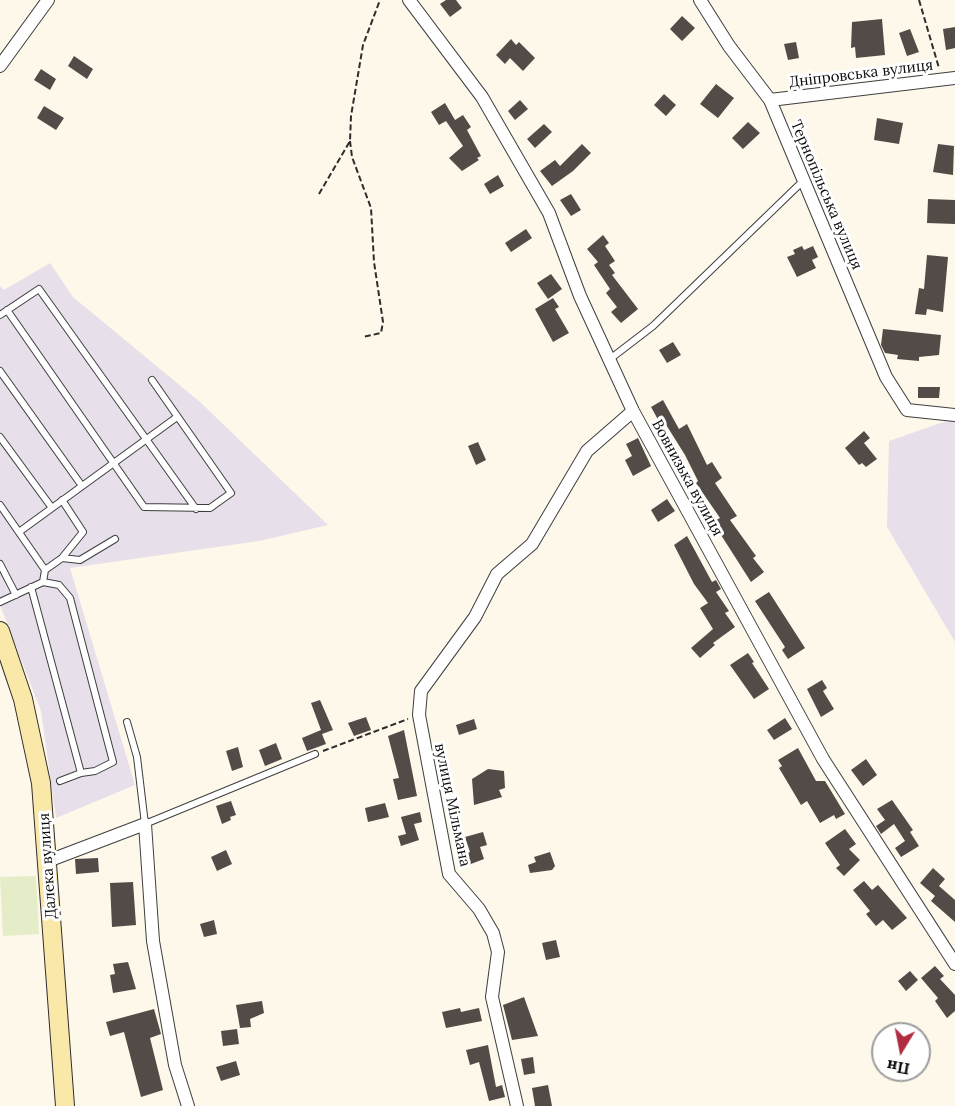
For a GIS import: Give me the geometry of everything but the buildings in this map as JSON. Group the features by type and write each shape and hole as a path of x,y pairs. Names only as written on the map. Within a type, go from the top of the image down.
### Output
{"street":[{"path":"0,66 48,0"},
{"name":"Вовнизька вулиця","path":"409,0 482,98 549,213 580,296 633,411 823,759 955,964"},
{"name":"Тернопільська вулиця","path":"700,0 729,46 770,100 886,377 907,410 955,415"},
{"name":"Дніпровська вулиця","path":"770,100 949,78"},
{"name":"вулиця Мільмана","path":"517,1106 492,997 498,952 493,933 479,909 449,874 419,715 421,691 476,617 497,574 532,544 587,451 633,411"},
{"name":"Далека вулиця","path":"0,631 35,751 41,783 65,1106"},
{"path":"48,861 146,824 153,941 175,1065 188,1106"}],"lane":[{"path":"610,359 654,326 803,181"},
{"path":"0,315 39,289 196,509"},
{"path":"7,310 112,465 144,507 210,508 231,493 152,380"},
{"path":"0,371 82,486"},
{"path":"19,532 177,417"},
{"path":"0,437 51,508"},
{"path":"45,570 62,558 82,532 62,500"},
{"path":"0,505 45,570 43,582"},
{"path":"62,558 80,560 114,539"},
{"path":"0,564 16,595"},
{"path":"0,602 43,582 59,585 70,598 113,762 95,771 81,772 60,781"},
{"path":"31,587 81,772"},
{"path":"127,722 137,757 146,824 315,754"}],"path":[{"path":"363,337 381,333 383,322 374,262 371,208 352,157 351,116 363,45 380,0"},
{"path":"919,0 949,78"},
{"path":"320,194 350,141"},
{"path":"315,754 419,715"}],"shaded area":[{"path":"50,263 73,297 200,402 328,525 259,541 70,568 135,785 56,818 41,711 0,605 0,286 4,290"},
{"path":"955,418 955,642 887,527 889,441"}],"green space":[{"path":"36,876 39,934 3,936 0,877"}]}
